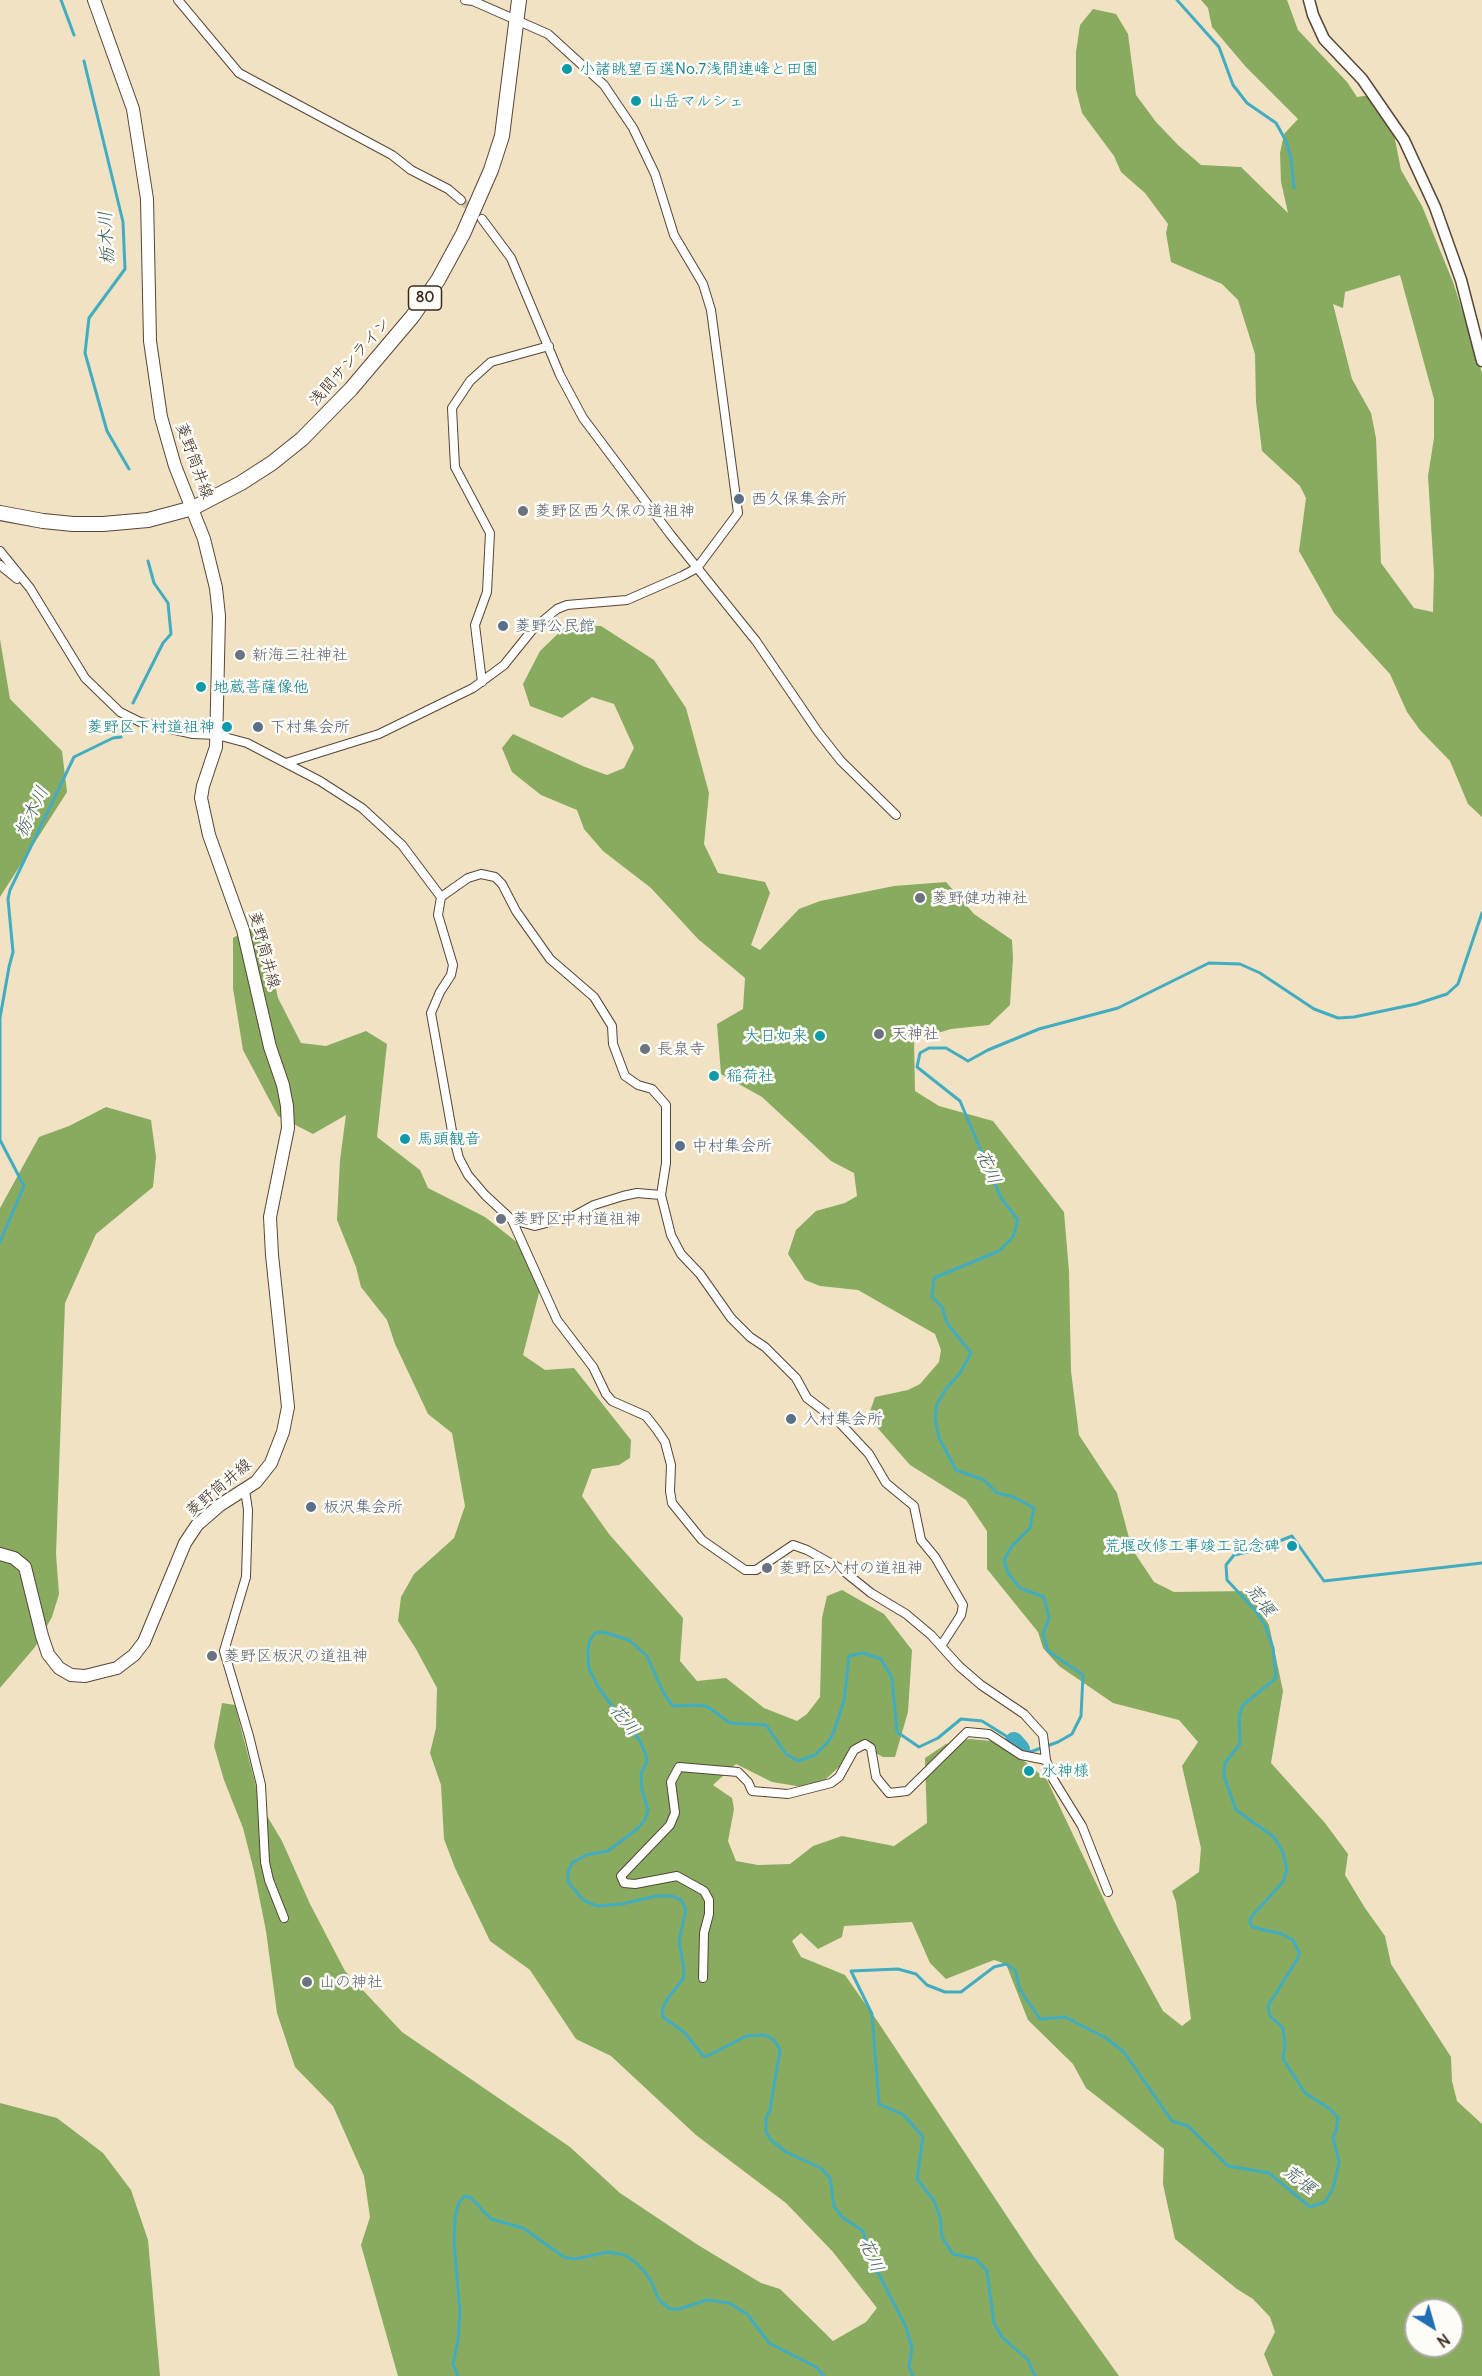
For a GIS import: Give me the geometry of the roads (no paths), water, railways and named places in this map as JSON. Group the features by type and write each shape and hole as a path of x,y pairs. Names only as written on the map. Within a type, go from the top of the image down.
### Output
{"main road":[{"name":"菱野筒井線","path":"0,1554 14,1558 25,1567 42,1636 48,1654 58,1668 71,1675 99,1673 117,1668 140,1648 185,1543 191,1534 206,1516 255,1482 271,1463 287,1419 288,1396 272,1255 270,1217 288,1128 287,1106 284,1085 270,1047 243,930 209,835 202,808 202,786 216,747 217,735 218,597 211,562 193,508 175,466 160,417 150,341 147,199 133,110 94,0"},
{"name":"浅間サンライン","path":"0,513 43,521 103,524 148,520 193,508 249,478 302,439 412,317 438,280 477,204 499,144 519,0"}],"street":[{"path":"178,0 239,73 392,154 411,170 448,189 461,200"},
{"path":"286,763 379,734 482,682 504,665 533,629 557,609 567,605 627,600 697,568 738,513 711,310 703,284 674,235 655,174 633,128 604,86 548,34 473,1 465,0"},
{"path":"1309,0 1312,15 1324,39 1362,79 1404,140 1435,207 1458,270 1482,362"},
{"path":"482,219 511,258 583,418 697,568 756,640 818,732 841,761 896,815"},
{"path":"482,682 476,625 487,592 490,533 456,467 452,408 470,381 491,362 549,346"},
{"path":"0,550 30,588 85,678 120,712 151,725 193,734 217,735 247,743 320,781 362,808 402,845 441,897"},
{"path":"0,565 30,588"},
{"path":"661,1195 637,1193 622,1196 594,1205 574,1216 535,1226 512,1220 497,1208 468,1174 459,1158 452,1131 432,1013 440,992 451,975 453,965 438,915 441,897 468,878 481,874 495,877 502,884 516,911 550,959 594,997 612,1026 613,1044 625,1076 638,1085 652,1089 666,1105 666,1163 661,1195 671,1234 681,1254 705,1281 731,1318 796,1378 807,1398 841,1424 869,1454 886,1483 914,1506 921,1540 935,1557 963,1605 961,1615 941,1646"},
{"path":"512,1220 557,1320 593,1366 606,1394 612,1401 646,1416 665,1442 671,1465 672,1503 702,1540 745,1570 756,1570 793,1545 807,1550 841,1569 872,1593 906,1614 981,1685 1024,1714 1043,1735 1046,1760 1053,1779 1082,1826 1108,1892"},
{"path":"245,1490 248,1510 246,1577 224,1651 261,1785 265,1862 269,1880 284,1918"},
{"path":"703,1978 704,1933 709,1914 709,1900 704,1891 677,1876 635,1884 624,1883 621,1876 670,1825 675,1813 671,1782 679,1767 738,1772 748,1782 752,1791 788,1794 831,1783 839,1777 854,1750 865,1744 871,1748 876,1776 889,1793 907,1791 967,1732 989,1734 1021,1755 1046,1760"}],"waterway":[{"name":"栃木川","path":"61,0 74,35"},
{"path":"1177,0 1219,47 1233,85 1247,103 1276,123 1286,141 1291,159 1294,188"},
{"name":"栃木川","path":"84,61 123,222 125,269 89,318 85,353 107,431 129,469"},
{"name":"栃木川","path":"133,703 163,643 171,634 168,603 154,583 148,561"},
{"name":"栃木川","path":"0,1242 24,1186 0,1140 0,1018 13,952 8,899 10,890 74,757 113,738 121,737"},
{"name":"花川","path":"1021,1749 1030,1752 1058,1742 1072,1734 1081,1716 1083,1675 1048,1651 1043,1634 1049,1618 1044,1597 1020,1588 1008,1573 1004,1560 1012,1546 1030,1528 1034,1508 1014,1497 997,1493 984,1480 956,1470 939,1438 935,1418 937,1404 960,1373 971,1353 947,1323 942,1307 932,1297 934,1278 999,1251 1013,1237 1018,1220 1001,1198 960,1101 917,1067 920,1053 929,1048 946,1048 968,1061 988,1050 1039,1029 1118,1008 1209,963 1240,964 1260,973 1314,1009 1338,1018 1354,1017 1416,1004 1447,994 1458,984 1482,913"},
{"name":"荒堰","path":"1035,2376 1028,2360 1002,2337 994,2323 987,2271 976,2259 953,2254 942,2237 940,2217 934,2201 917,2179 923,2137 904,2115 879,2104 872,2014 851,1971 898,1969 916,1974 927,1985 945,1992 961,1992 994,1967 1006,1964 1015,1970 1020,1990 1040,2019 1065,2017 1106,2038 1124,2052 1172,2121 1188,2126 1228,2166 1269,2173 1310,2207 1325,2202 1333,2189 1339,2162 1333,2137 1338,2118 1330,2109 1305,2093 1283,2059 1285,2046 1283,2028 1270,2016 1268,2006 1298,1958 1299,1952 1293,1940 1282,1934 1252,1927 1250,1922 1251,1917 1283,1882 1287,1870 1283,1852 1274,1837 1236,1810 1224,1776 1225,1763 1240,1744 1239,1716 1243,1705 1276,1678 1273,1648 1265,1625 1255,1610 1227,1580 1226,1565 1234,1555 1257,1550 1292,1536 1324,1581 1482,1563"},
{"name":"花川","path":"913,2376 909,2367 912,2348 906,2327 871,2259 863,2231 842,2217 834,2206 830,2178 821,2168 786,2152 771,2140 766,2132 766,2118 770,2110 780,2050 774,2040 765,2035 746,2036 708,2056 703,2056 685,2033 663,2017 662,2011 666,2001 683,1979 684,1969 679,1941 686,1909 681,1900 672,1896 656,1896 622,1904 597,1906 583,1900 568,1882 568,1872 572,1863 586,1855 608,1851 637,1829 645,1820 648,1810 642,1790 641,1774 647,1761 646,1755 640,1741 600,1690 589,1669 590,1640 595,1633 603,1632 629,1640 647,1656 664,1694 673,1706 699,1705 708,1707 730,1723 766,1725 786,1754 798,1761 815,1755 833,1734 844,1701 849,1656 863,1653 881,1659 892,1678 897,1732 919,1747 938,1738 961,1719 982,1721 1014,1741"},
{"name":"花川","path":"1014,1741 1021,1749"},
{"name":"花川","path":"458,2376 453,2364 460,2312 454,2243 455,2218 459,2202 465,2196 471,2198 491,2219 523,2228 564,2257 575,2259 608,2252 624,2255 644,2271 659,2300 670,2309 679,2309 707,2300 729,2303 747,2314 769,2343 816,2367 824,2376"}],"tunnel":[{"path":"461,200 482,219"}],"place":[{"name":"小諸眺望百選No.7浅間連峰と田園","path":"567,69"},
{"name":"山岳マルシェ","path":"636,101"},
{"name":"西久保集会所","path":"739,499"},
{"name":"菱野区西久保の道祖神","path":"523,511"},
{"name":"菱野公民館","path":"503,626"},
{"name":"新海三社神社","path":"240,655"},
{"name":"地蔵菩薩像他","path":"201,687"},
{"name":"菱野区下村道祖神","path":"227,727"},
{"name":"下村集会所","path":"258,727"},
{"name":"菱野健功神社","path":"920,898"},
{"name":"天神社","path":"879,1034"},
{"name":"大日如来","path":"820,1036"},
{"name":"長泉寺","path":"645,1049"},
{"name":"稲荷社","path":"714,1076"},
{"name":"馬頭観音","path":"405,1139"},
{"name":"中村集会所","path":"680,1146"},
{"name":"菱野区中村道祖神","path":"501,1219"},
{"name":"入村集会所","path":"791,1419"},
{"name":"板沢集会所","path":"311,1507"},
{"name":"荒堰改修工事竣工記念碑","path":"1292,1546"},
{"name":"菱野区入村の道祖神","path":"767,1568"},
{"name":"菱野区板沢の道祖神","path":"212,1656"},
{"name":"水神様","path":"1029,1771"},
{"name":"山の神社","path":"307,1982"}]}
